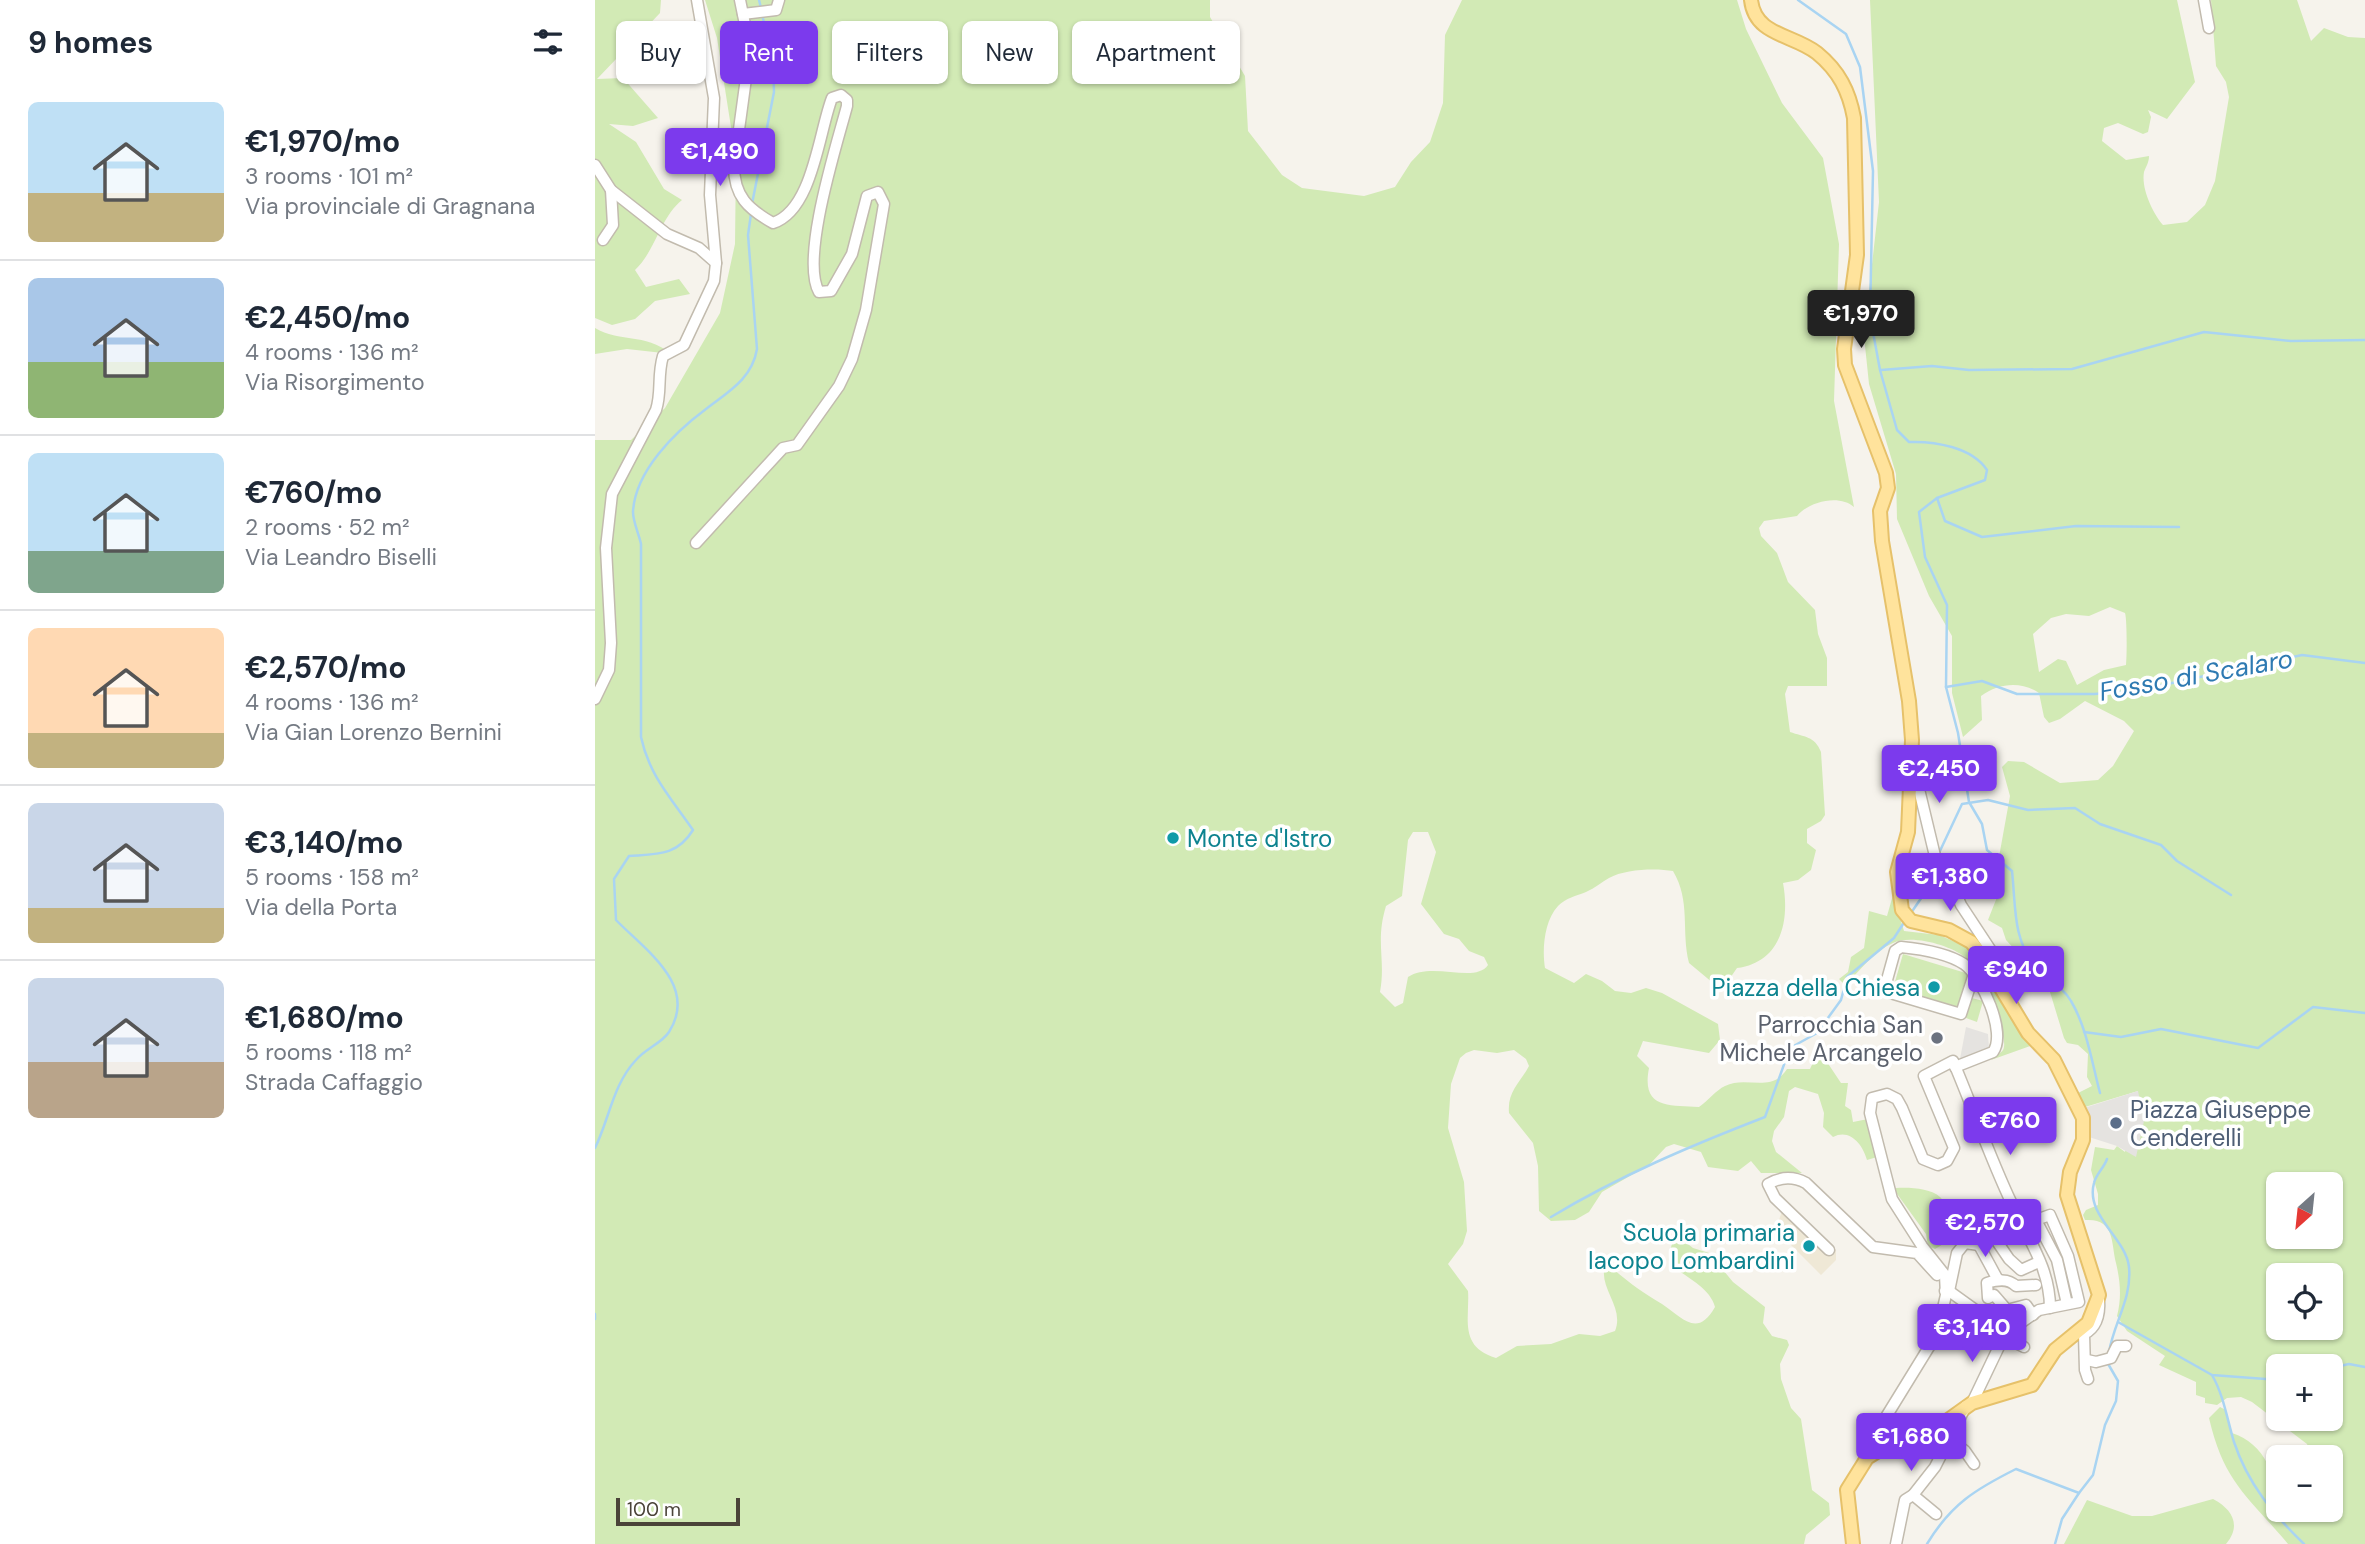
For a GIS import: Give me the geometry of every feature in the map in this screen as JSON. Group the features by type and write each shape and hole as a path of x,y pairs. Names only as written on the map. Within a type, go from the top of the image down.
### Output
{"main road":[{"path":"1751,0 1759,22 1771,31 1814,51 1837,73 1850,98 1854,118 1857,255 1844,349 1845,365 1886,473 1888,488 1880,511 1882,541 1909,701 1912,740 1906,845 1897,872 1908,919 1962,936 1978,950 2028,1033 2054,1060 2083,1118 2083,1140 2070,1172 2067,1195 2099,1295 2088,1324 2055,1350 2032,1385 1969,1404 1944,1423 1905,1434 1867,1458 1847,1490 1853,1544"}],"street":[{"path":"595,699 609,670 611,643 606,548 613,494 656,410 659,392 657,374 663,356 684,345 708,298 716,263 710,195 714,98 697,0"},
{"path":"696,543 783,448 797,445 839,386 862,328 884,204 878,192 867,195 852,254 831,291 819,292 814,282 813,254 833,150 847,106 847,100 841,95 832,98 813,167 803,191 789,211 773,223 742,201 734,181 750,49 747,14 740,0"},
{"path":"747,14 776,10 779,0"},
{"path":"2204,0 2209,28"},
{"path":"595,165 611,190 667,234 699,248 716,263"},
{"path":"603,240 613,225 611,190"},
{"path":"1910,773 1918,785 1935,856"},
{"path":"1951,882 1961,905 2013,984 2014,991 1997,971 1992,971"},
{"path":"1955,1067 1993,1052 1998,1042 1991,1007 1974,974 1952,958 1901,947 1895,951 1885,990 1961,1014 1974,974"},
{"path":"1867,1458 1881,1425 1937,1334 1946,1306 1945,1275 1922,1246 1892,1199 1870,1106 1877,1094 1887,1094 1896,1099 1923,1159 1938,1166 1947,1161 1954,1148 1924,1076 1945,1062 1953,1060 2021,1222 2038,1252 2050,1290 2050,1308"},
{"path":"1829,1250 1775,1198 1768,1184 1784,1178 1797,1178 1806,1183 1873,1247 1917,1253 1945,1288 1974,1309 1977,1325 1989,1335 2004,1337 2024,1347"},
{"path":"1896,1544 1907,1496 1913,1495 1935,1466 2004,1337 2033,1315 2050,1308 2080,1302 2068,1256 2050,1215 2036,1220 2057,1260 2067,1304"},
{"path":"1945,1288 1957,1252 1965,1243 1979,1245 2021,1222"},
{"path":"1994,1237 2009,1259 2021,1270 2039,1262"},
{"path":"1979,1245 1998,1280"},
{"path":"2026,1305 2004,1313 1994,1295 1988,1298 1987,1283 1998,1280 2031,1285 2026,1305 2033,1315"},
{"path":"2092,1361 2084,1334 2094,1326 2100,1311 2099,1295"},
{"path":"2088,1379 2085,1370 2092,1361 2111,1358 2117,1346 2126,1346"},
{"path":"1949,1438 1965,1451 1974,1464"},
{"path":"1913,1495 1936,1514"}],"shaded area":[{"path":"1966,1027 1988,1034 1989,1049 1960,1059"},
{"name":"Piazza Giuseppe Cenderelli","path":"2138,1091 2144,1121 2136,1157 2117,1146 2089,1137 2084,1108"},
{"path":"1781,1199 1836,1250 1836,1260 1821,1275 1783,1237 1779,1220 1782,1211 1775,1204"},
{"path":"1957,1417 1946,1437 1923,1439 1907,1459 1877,1457 1896,1443"}],"green space":[{"path":"595,0 661,0 660,13 652,21 616,21 616,59 597,79 616,78 616,84 628,84 658,118 633,126 609,124 636,142 664,189 682,200 668,216 648,253 635,270 646,287 679,279 690,294 655,301 635,319 612,325 595,318"},
{"path":"705,0 1210,0 1212,21 1072,21 1072,84 1240,84 1240,68 1245,76 1248,131 1282,175 1302,188 1364,196 1395,187 1411,162 1430,142 1443,103 1445,35 1462,0 1737,0 1746,29 1782,103 1823,158 1839,244 1834,401 1854,507 1841,501 1825,501 1809,506 1797,516 1764,521 1759,528 1761,536 1777,553 1788,582 1815,610 1818,634 1827,658 1827,686 1788,686 1785,694 1790,732 1812,740 1821,752 1825,815 1821,821 1807,829 1807,843 1816,850 1811,870 1798,880 1783,883 1783,925 1773,948 1764,958 1737,968 1728,981 1713,983 1689,963 1682,894 1673,871 1666,870 1641,870 1616,875 1561,903 1553,912 1547,927 1544,961 1545,968 1574,983 1586,974 1615,991 1631,993 1646,988 1662,993 1718,1024 1720,1040 1709,1053 1643,1041 1637,1056 1649,1068 1649,1091 1653,1098 1668,1105 1699,1107 1722,1088 1733,1083 1774,1081 1787,1069 1810,1069 1819,1050 1841,1083 1848,1083 1845,1106 1851,1110 1853,1122 1868,1119 1877,1157 1867,1160 1859,1144 1850,1136 1833,1137 1823,1127 1824,1113 1818,1094 1795,1087 1789,1091 1784,1117 1774,1131 1772,1141 1776,1152 1802,1173 1761,1173 1751,1161 1738,1171 1708,1167 1701,1152 1674,1144 1666,1147 1649,1165 1602,1192 1589,1212 1575,1220 1551,1221 1539,1211 1538,1166 1533,1143 1509,1113 1512,1093 1529,1066 1526,1059 1514,1050 1497,1053 1474,1050 1460,1058 1451,1084 1448,1128 1464,1182 1467,1231 1463,1244 1448,1264 1468,1291 1471,1339 1476,1347 1496,1358 1517,1346 1551,1344 1579,1334 1600,1336 1615,1331 1617,1315 1604,1278 1604,1271 1612,1268 1683,1319 1696,1324 1702,1322 1715,1307 1711,1299 1706,1291 1671,1265 1669,1258 1675,1234 1693,1248 1709,1253 1733,1282 1765,1307 1763,1323 1772,1336 1787,1340 1789,1345 1780,1364 1781,1379 1791,1408 1801,1419 1812,1490 1829,1503 1830,1515 1806,1535 1804,1544 595,1544 595,440 631,440 665,408 720,313 735,244 736,159 724,84 818,84 818,21 720,21 720,57","holes":["1413,832 1428,832 1436,852 1421,904 1444,934 1459,939 1469,951 1484,957 1488,965 1473,973 1429,971 1408,977 1403,1003 1395,1007 1380,992 1381,930 1386,906 1402,896 1408,840"]},
{"path":"1870,0 2177,0 2195,82 2167,119 2148,110 2151,117 2148,132 2143,134 2118,123 2104,128 2102,141 2126,160 2149,156 2144,172 2144,186 2155,214 2163,225 2187,222 2205,205 2215,181 2229,97 2226,82 2216,66 2211,0 2297,0 2311,41 2324,28 2348,37 2365,38 2365,1544 2288,1544 2268,1522 2343,1522 2343,1445 2307,1445 2290,1431 2343,1431 2343,1354 2266,1354 2266,1413 2241,1397 2227,1398 2217,1405 2205,1403 2205,1398 2196,1395 2196,1382 2159,1365 2165,1356 2127,1331 2117,1316 2120,1302 2119,1282 2110,1233 2102,1223 2085,1220 2083,1215 2086,1210 2098,1205 2098,1194 2091,1170 2095,1147 2114,1150 2117,1146 2125,1152 2138,1091 2085,1107 2078,1093 2092,1086 2087,1077 2088,1054 2078,1045 2067,1043 2064,1038 2050,992 2052,968 2036,955 2019,954 2006,940 2002,928 1988,920 1999,892 1997,868 2010,796 2002,767 2008,761 2024,762 2060,783 2098,780 2113,766 2134,731 2124,721 2085,701 2060,719 2049,723 2044,717 2039,693 2010,685 1995,688 1981,696 1982,720 1963,737 1952,693 1952,636 1929,596 1897,519 1896,474 1869,384 1864,336 1879,202","holes":["2110,607 2125,613 2126,665 2104,670 2077,685 2066,661 2058,659 2039,672 2033,634 2051,618 2066,614 2089,616"]},
{"path":"595,328 604,333 651,343 672,354 627,349 595,354"},
{"path":"1893,895 1904,931 1939,935 1967,947 1999,993 2016,1027 2033,1045 1991,1060 2003,1050 2004,1042 1991,1001 1977,973 1965,957 1940,945 1920,940 1893,943 1873,956 1845,985 1839,979 1848,972 1851,957 1864,948 1869,911 1887,916"},
{"path":"1903,954 1969,974 1959,1011 1892,992"},
{"path":"1972,998 1983,1001 1977,1022 1966,1018"},
{"path":"1896,1188 1925,1190 1936,1194 1945,1203 1951,1225 1950,1233 1942,1245 1935,1249 1928,1246 1926,1234 1895,1191"},
{"path":"2220,1407 2226,1410 2232,1433 2253,1445 2266,1462 2266,1519 2230,1474 2215,1440 2209,1418"},
{"path":"2213,1499 2233,1518 2233,1530 2226,1544 2064,1544 2087,1500 2132,1516 2152,1516"}],"waterway":[{"path":"759,0 761,8"},
{"path":"1798,0 1846,34 1860,67 1873,171 1870,316 1880,370 1897,430 1909,442 1941,444 1962,451 1980,462 1987,470 1985,480 1937,498 1919,512 1925,557 1947,605 1946,687 1958,733 1969,802 1982,824 1987,850 2012,871 2017,921 2023,945 2036,968 2063,991 2077,1011 2100,1093"},
{"path":"752,204 774,92 773,62 762,14"},
{"path":"595,1148 628,1070 640,1056 666,1036 676,1015 677,999 673,984 664,969 616,920 614,879 629,856 657,854 673,849 693,830 655,775 641,737 641,544 633,516 635,497 649,467 670,441 694,418 738,384 750,369 757,349 748,235 751,214"},
{"path":"1881,370 1932,366 1969,370 2072,369 2204,332 2291,341 2365,340"},
{"path":"1937,498 1945,521 1982,537 2076,526 2179,527"},
{"name":"Fosso di Scalaro","path":"1946,687 1982,681 2017,694 2094,694 2135,691 2302,655 2365,663"},
{"path":"1939,853 1962,804 1988,800 2028,810 2075,808 2100,824 2161,845 2177,861 2231,895"},
{"path":"1911,913 1926,891 1937,860"},
{"path":"1551,1217 1655,1162 1765,1117 1790,1048 1817,1033 1841,1000 1847,977 1894,938 1905,921"},
{"path":"2084,1032 2121,1037 2161,1029 2258,1048 2313,1007 2365,1013"},
{"path":"2107,1159 2094,1183 2095,1206 2121,1246 2129,1267 2128,1290 2109,1352"},
{"path":"595,1314 595,1319"},
{"path":"2118,1322 2212,1375 2266,1379"},
{"path":"1927,1544 1945,1518 1965,1499 2016,1469 2079,1493 2093,1475 2105,1425 2116,1401 2118,1381 2107,1362"},
{"path":"2343,1365 2365,1367"},
{"path":"2212,1375 2246,1471 2272,1510 2304,1544"},
{"path":"2055,1544 2062,1519 2079,1493"}],"place":[{"name":"Monte d'Istro","path":"1173,838"},
{"name":"Piazza della Chiesa","path":"1934,987"},
{"name":"Parrocchia San Michele Arcangelo","path":"1937,1038"},
{"name":"Piazza Giuseppe Cenderelli","path":"2116,1123"},
{"name":"Scuola primaria Iacopo Lombardini","path":"1809,1246"}]}
